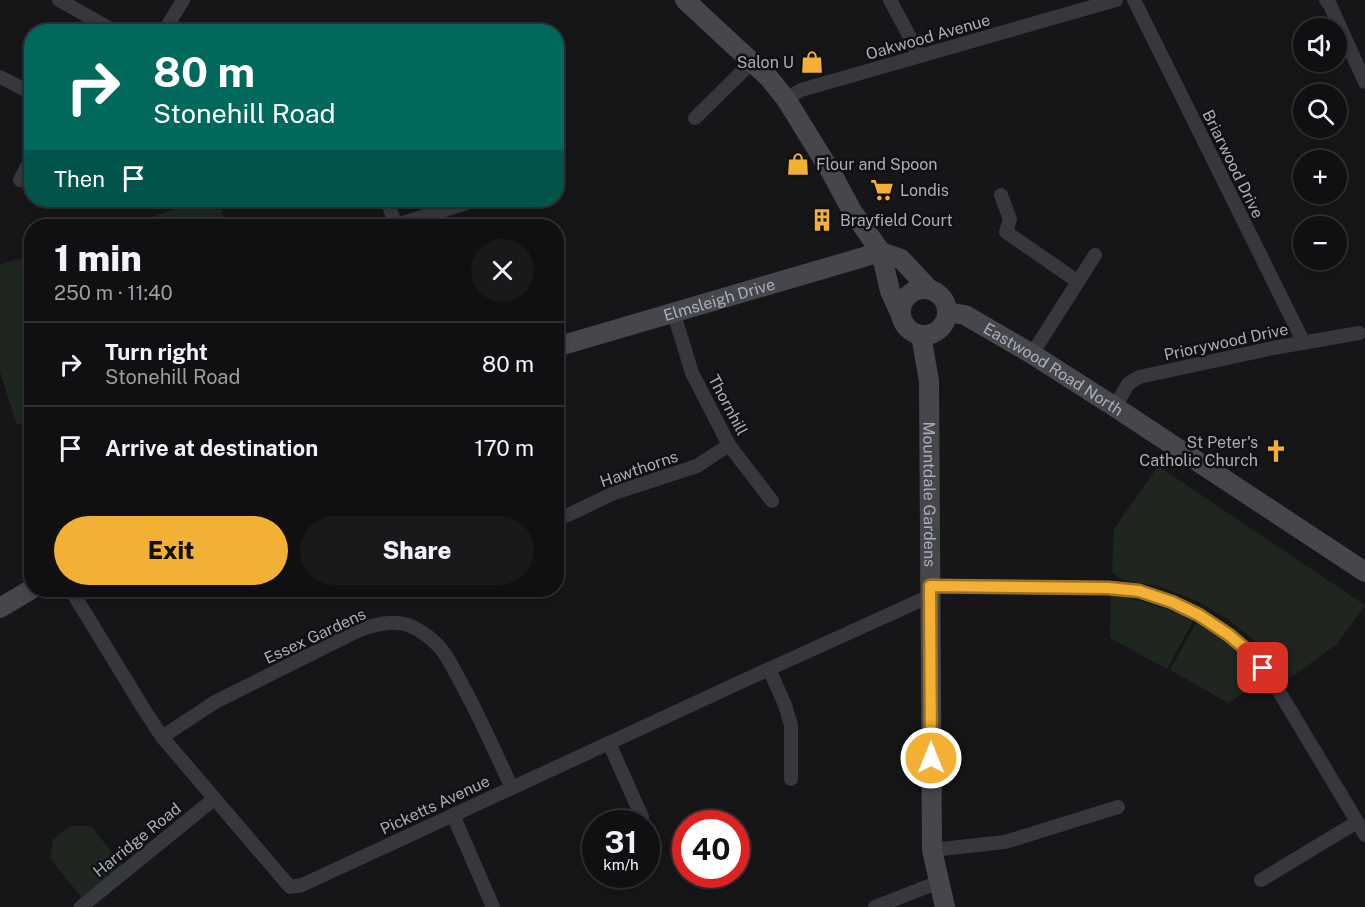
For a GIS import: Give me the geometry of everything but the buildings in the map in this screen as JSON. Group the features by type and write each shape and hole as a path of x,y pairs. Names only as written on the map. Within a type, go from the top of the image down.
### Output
{"street":[{"path":"59,0 94,24"},
{"path":"169,24 183,0"},
{"path":"685,0 769,78 786,99 852,211 881,252 890,291 903,322 908,328 914,333 929,335 942,327 947,312 946,305 937,293 922,289 915,291 904,300 901,315"},
{"path":"890,0 920,56"},
{"name":"Oakwood Avenue","path":"786,99 801,90 1116,0"},
{"name":"Briarwood Drive","path":"1134,0 1304,343"},
{"path":"1326,0 1330,4 1365,82"},
{"path":"695,118 752,62"},
{"path":"0,77 24,89"},
{"path":"20,180 24,172"},
{"path":"1001,195 1010,219 1006,232 1077,281"},
{"path":"418,219 454,207"},
{"path":"881,252 901,260 930,290"},
{"name":"Elmsleigh Drive","path":"564,346 881,252"},
{"path":"1032,354 1095,255"},
{"name":"Eastwood Road North","path":"947,312 964,315 1032,354 1365,572"},
{"name":"Thornhill","path":"674,314 692,373 729,445 772,501"},
{"name":"Priorywood Drive","path":"1115,407 1128,384 1139,377 1273,348 1359,333"},
{"name":"Mountdale Gardens","path":"921,335 929,381 932,850 945,907"},
{"name":"Hawthorns","path":"564,516 614,493 698,466 729,445"},
{"path":"930,591 1108,588 1139,591 1172,602 1199,615 1229,635 1255,657 1266,671 1365,835"},
{"name":"Picketts Avenue","path":"75,597 162,737 290,887 302,885 512,788 769,669 930,591"},
{"path":"2,602 24,592"},
{"name":"Essex Gardens","path":"162,737 215,702 351,634 370,626 394,623 409,625 428,636 444,652 474,707 512,788"},
{"path":"769,669 791,725 791,779"},
{"path":"609,743 639,810"},
{"name":"Harridge Road","path":"81,907 214,799"},
{"path":"932,850 1005,842 1118,807"},
{"path":"453,815 492,907"},
{"path":"1261,880 1357,822"},
{"path":"875,907 939,882"}],"shaded area":[{"path":"181,207 220,207 225,219 146,219"},
{"path":"24,258 24,422 17,425 0,372 0,264"},
{"path":"1158,466 1365,605 1337,644 1289,679 1283,678 1260,645 1233,623 1199,602 1158,586 1122,580 1112,572 1114,529"},
{"path":"1111,595 1173,611 1193,621 1167,669 1110,638"},
{"path":"1196,623 1218,635 1247,660 1262,681 1228,703 1170,670"},
{"path":"70,826 91,826 122,865 82,898 50,858 53,840"}],"place":[{"name":"Salon U","path":"812,62"},
{"name":"Flour and Spoon","path":"798,164"},
{"name":"Londis","path":"882,190"},
{"name":"Brayfield Court","path":"822,220"},
{"name":"St Peter's Catholic Church","path":"1276,451"}],"route":[{"path":"931,758 930,586 1108,588 1139,591 1172,602 1199,615 1229,635 1255,657 1263,668"}]}
